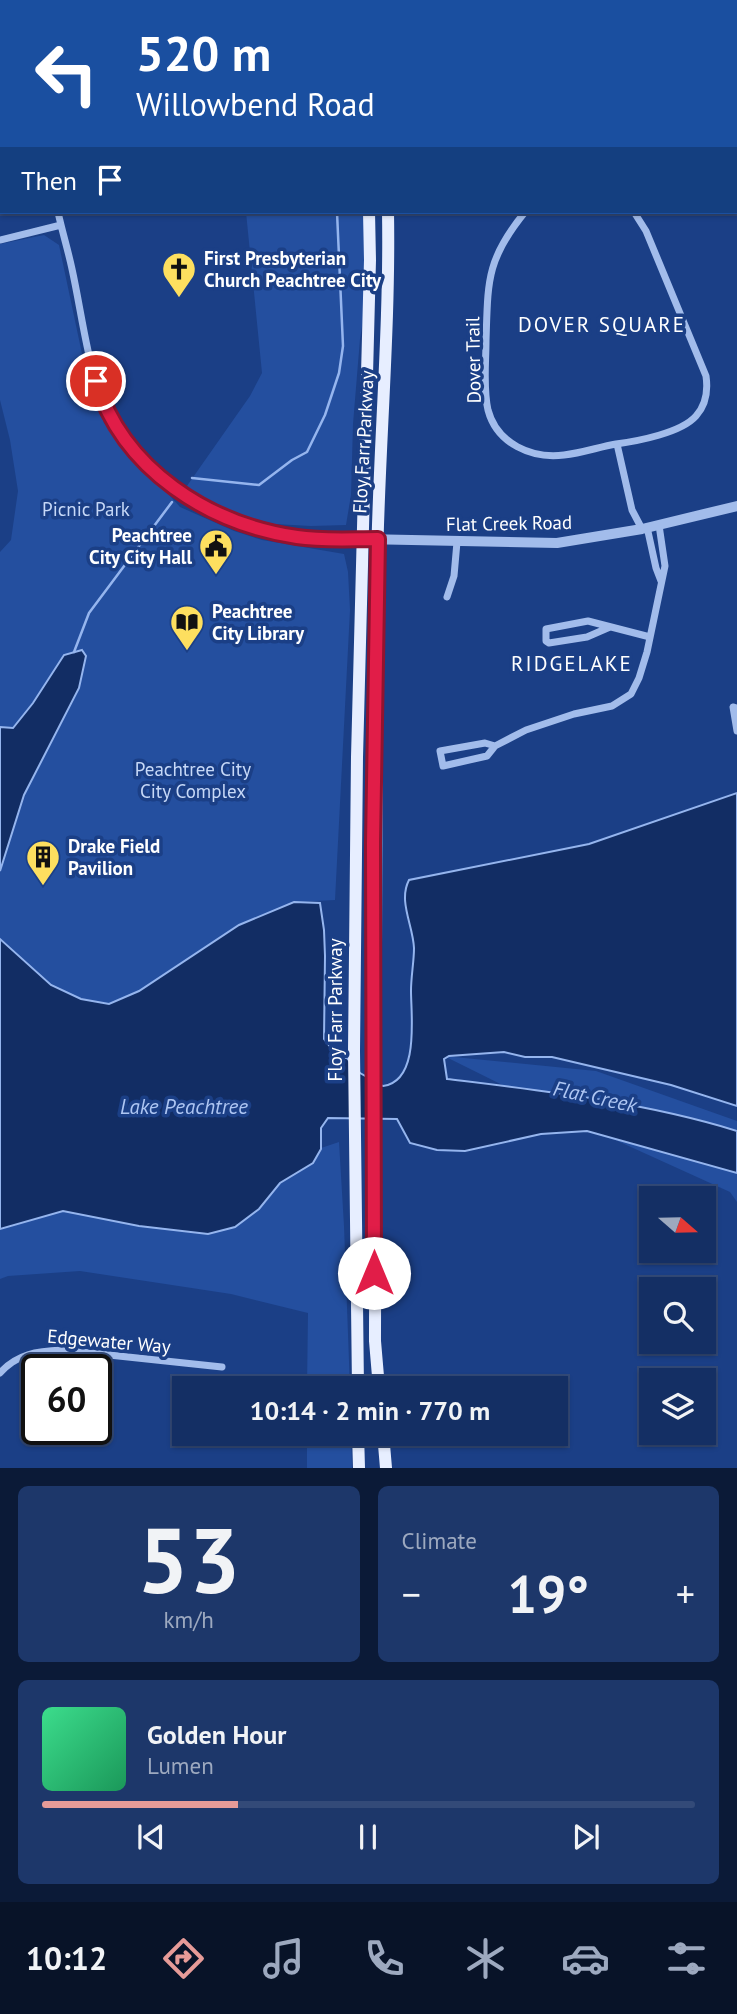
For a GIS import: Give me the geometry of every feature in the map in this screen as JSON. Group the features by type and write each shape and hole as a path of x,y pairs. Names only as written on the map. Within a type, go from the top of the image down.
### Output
{"main road":[{"name":"Floy Farr Parkway","path":"358,1376 354,1051 357,743 369,214"},
{"name":"Floy Farr Parkway","path":"378,1376 375,1341 373,1051 378,539 389,289 388,214"},
{"path":"358,1446 359,1468"},
{"path":"384,1446 386,1468"}],"street":[{"path":"58,214 100,394 116,428 138,455 175,488 213,513 255,529 300,537 362,539"},
{"name":"Dover Trail","path":"524,214 501,245 490,274 486,394 493,422 510,442 536,455 564,455 685,425 697,415 708,390 706,376 646,232 635,214"},
{"path":"0,240 61,225"},
{"path":"617,444 632,510 645,528 661,581"},
{"name":"Flat Creek Road","path":"362,539 556,543 645,528 737,506"},
{"path":"495,746 485,743 440,751 443,766 487,756 495,746 555,719 612,706 631,694 639,678 650,637 665,566 659,525"},
{"path":"447,597 454,576 457,542"},
{"path":"610,627 587,637 549,643 545,641 547,629 588,621 650,637"},
{"path":"737,708 733,707 737,731"},
{"name":"Edgewater Way","path":"0,1373 22,1355 39,1350 62,1350 222,1367"}],"green space":[{"path":"246,214 369,214 369,285 360,339 351,495 346,525 274,524 232,513 213,513 182,493 250,396 262,373"},
{"name":"Peachtree City City Complex","path":"44,235 59,245 85,368 104,423 180,507 234,531 262,540 344,554 348,572 350,610 335,900 295,902 239,925 139,991 109,1004 81,999 51,985 0,939 0,870 32,775 13,728 0,727 0,552 11,540 18,491 0,400 0,244"},
{"name":"Flat Creek","path":"444,1056 596,1071 737,1121 737,1202 730,1192 589,1128"},
{"path":"339,1142 350,1376 307,1376 308,1313 231,1294 80,1271 8,1276 0,1279 0,1213 318,1149"},
{"path":"307,1446 351,1446 352,1468 307,1468"}],"water":[{"path":"82,650 86,656 79,688 24,795 0,871 0,727 13,728 64,655"},
{"name":"Lake Peachtree","path":"737,793 737,1106 671,1085 552,1057 525,1057 504,1052 449,1056 444,1059 447,1079 630,1105 737,1131 737,1173 587,1131 541,1134 465,1151 437,1150 410,1143 397,1119 328,1118 321,1128 321,1149 313,1163 280,1183 259,1209 235,1227 208,1234 139,1226 63,1211 0,1229 0,939 51,985 81,999 109,1004 139,991 239,925 294,902 320,903 325,956 324,1039 339,1058 347,1058 360,1073 383,1086 395,1082 403,1073 411,1046 414,948 405,905 409,880 589,844"}],"waterway":[{"path":"192,478 259,485 307,452 325,415 339,373 343,346 337,214"},
{"path":"74,652 89,613 172,502"}],"place":[{"name":"First Presbyterian Church Peachtree City","path":"179,299"},
{"name":"Peachtree City City Hall","path":"216,576"},
{"name":"Peachtree City Library","path":"187,652"},
{"name":"Drake Field Pavilion","path":"43,887"}],"district":[{"name":"DOVER SQUARE","path":"602,325"},
{"name":"RIDGELAKE","path":"572,664"}],"route":[{"path":"96,381 116,428 133,450 157,474 213,513 255,529 300,537 378,539 373,843 374,1273"}],"park label":[{"name":"Picnic Park","path":"86,509"}]}
